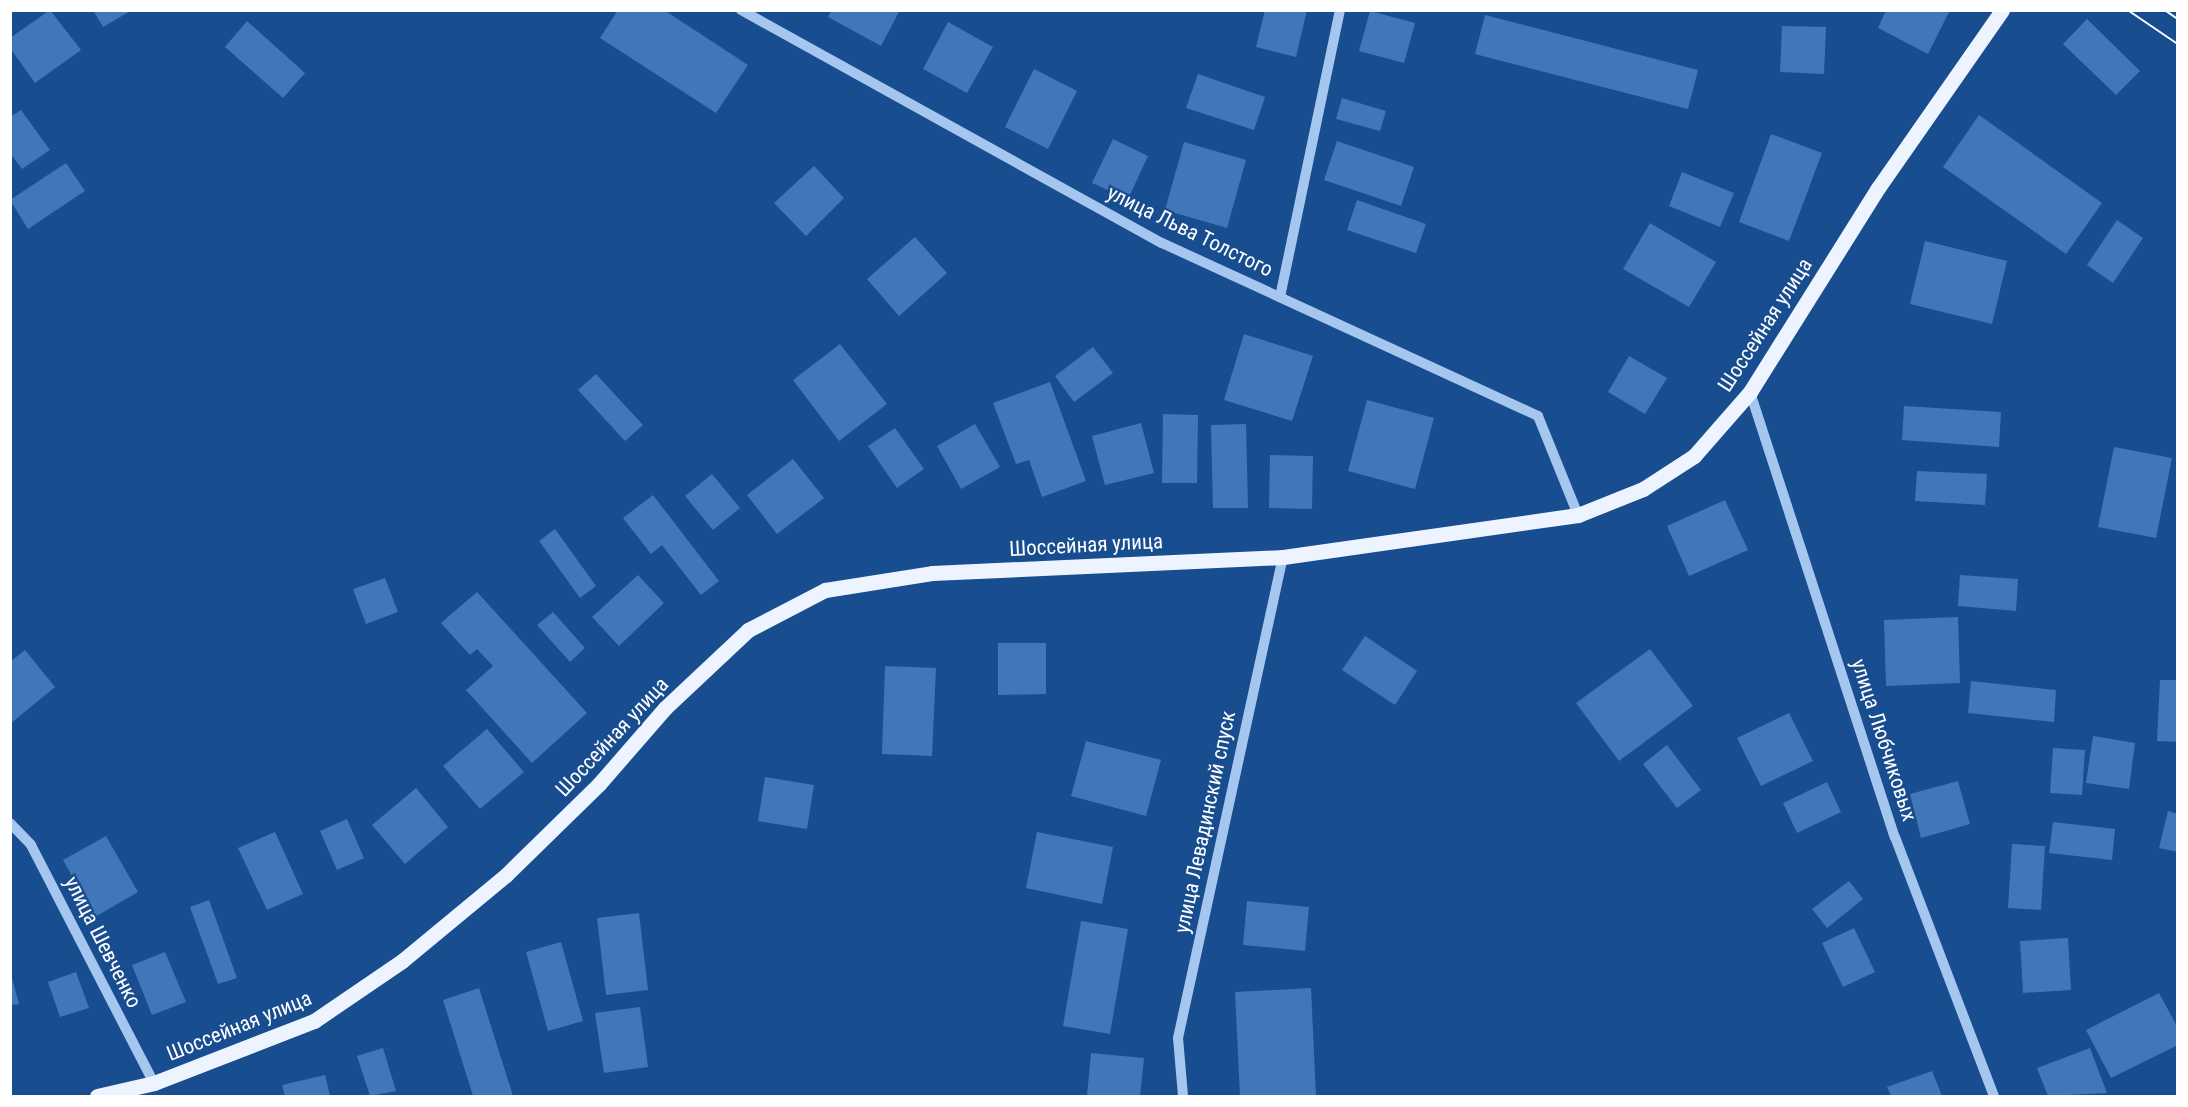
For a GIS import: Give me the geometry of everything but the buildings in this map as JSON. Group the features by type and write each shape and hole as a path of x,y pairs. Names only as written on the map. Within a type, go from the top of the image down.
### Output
{"main road":[{"name":"Шоссейная улица","path":"97,1096 154,1083 314,1021 402,962 506,875 599,784 665,708 748,630 825,590 932,573 1283,557 1578,515 1643,489 1694,456 1750,392 1878,188 2002,10"}],"street":[{"name":"улица Льва Толстого","path":"741,10 1162,243 1538,416 1578,515"},
{"path":"1280,297 1340,10"},
{"name":"улица Любчиковых","path":"1750,392 1895,837 1994,1096"},
{"name":"улица Левадинский спуск","path":"1183,1096 1178,1038 1283,557"},
{"name":"улица Шевченко","path":"10,823 31,845 154,1083"}],"tram line":[{"path":"2128,10 2178,44"},
{"path":"2165,10 2178,19"}]}
